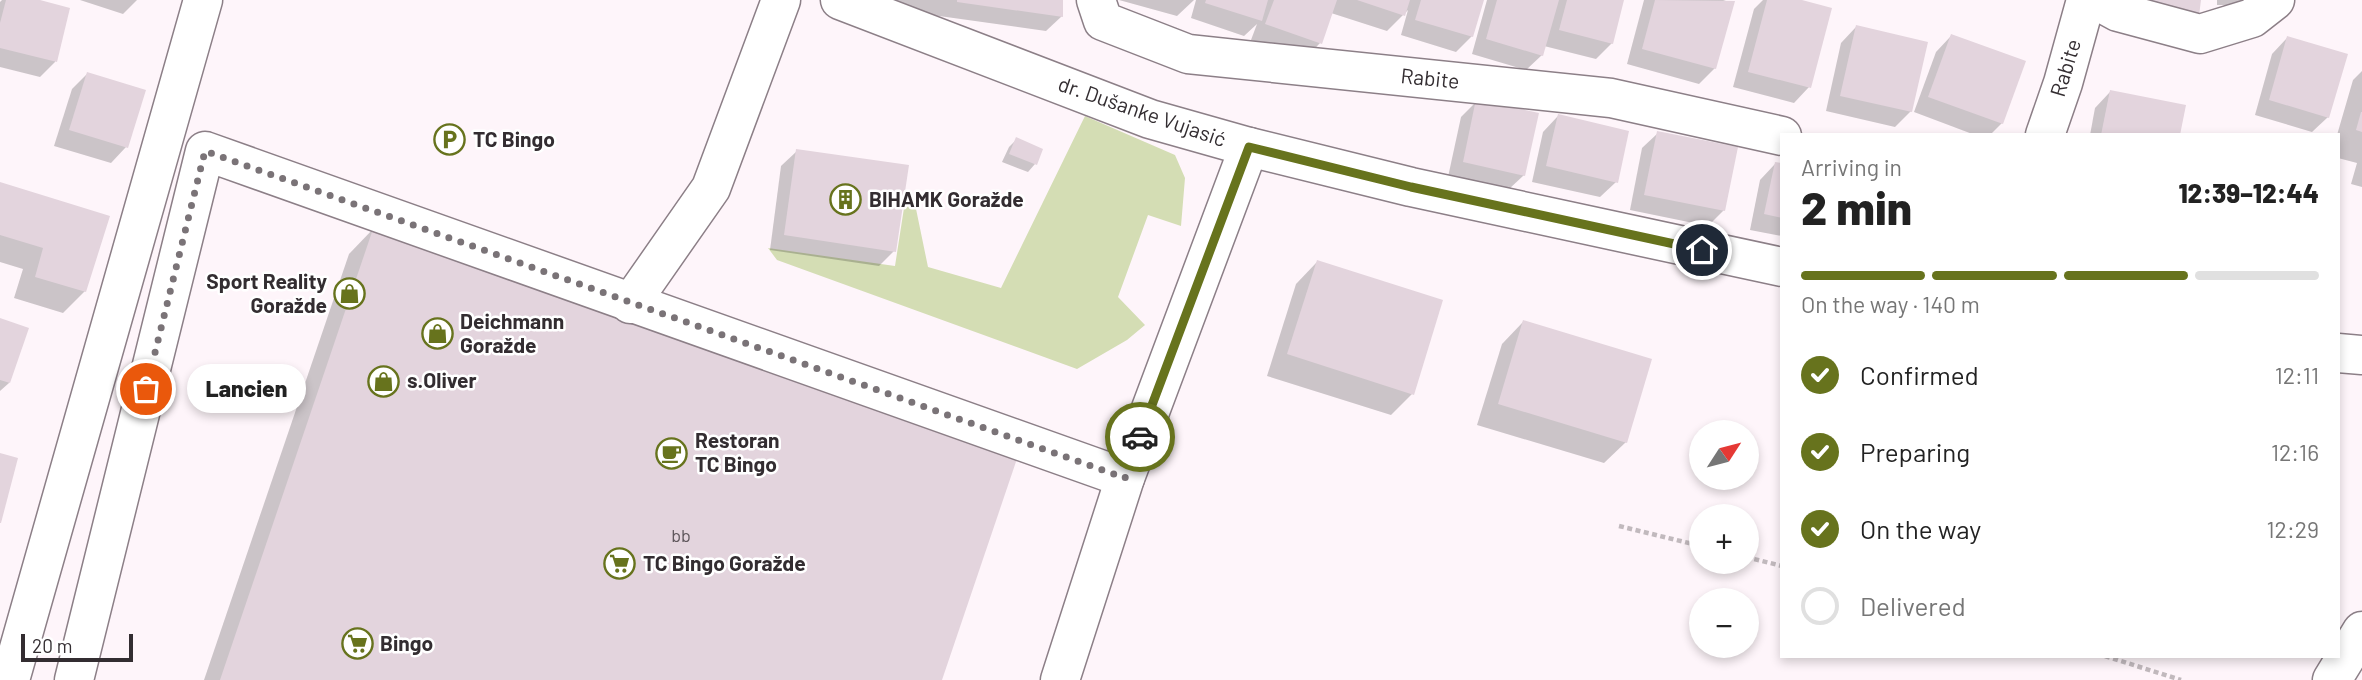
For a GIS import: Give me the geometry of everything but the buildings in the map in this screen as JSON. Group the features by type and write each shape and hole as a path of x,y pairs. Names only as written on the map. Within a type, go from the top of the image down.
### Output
{"street":[{"path":"10,680 204,0"},
{"path":"630,304 711,188 781,0"},
{"name":"dr. Dušanke Vujasić","path":"840,0 1150,119 1249,147 1411,187 1780,267"},
{"name":"Rabite","path":"1096,0 1103,21 1188,54 1611,98 1780,136"},
{"name":"Rabite","path":"2046,133 2086,0"},
{"path":"2096,0 2118,12 2200,34 2252,18 2275,0"},
{"path":"1060,680 1125,478 1249,147"},
{"path":"74,680 205,151 1125,478"},
{"path":"2340,353 2362,355"},
{"path":"2332,680 2362,631"}],"path":[{"path":"1619,526 1689,543"},
{"path":"1759,560 1780,566"},
{"path":"2111,658 2181,680"}],"green space":[{"path":"1085,116 1175,155 1185,178 1181,226 1148,215 1118,297 1145,325 1127,340 1077,369 777,260 768,248 895,266 906,195 915,204 928,267 1001,288"}],"way so far":[{"path":"146,389 205,151 1125,478 1140,437"}],"place":[{"name":"TC Bingo","path":"450,140"},
{"name":"BIHAMK Goražde","path":"846,200"},
{"name":"Sport Reality Goražde","path":"350,294"},
{"name":"Deichmann Goražde","path":"437,334"},
{"name":"s.Oliver","path":"384,381"},
{"name":"Lancien","path":"146,389"},
{"name":"Restoran TC Bingo","path":"672,453"},
{"name":"TC Bingo Goražde","path":"620,564"},
{"name":"Bingo","path":"357,644"}],"route":[{"path":"1140,437 1249,147 1411,187 1702,250"}]}
